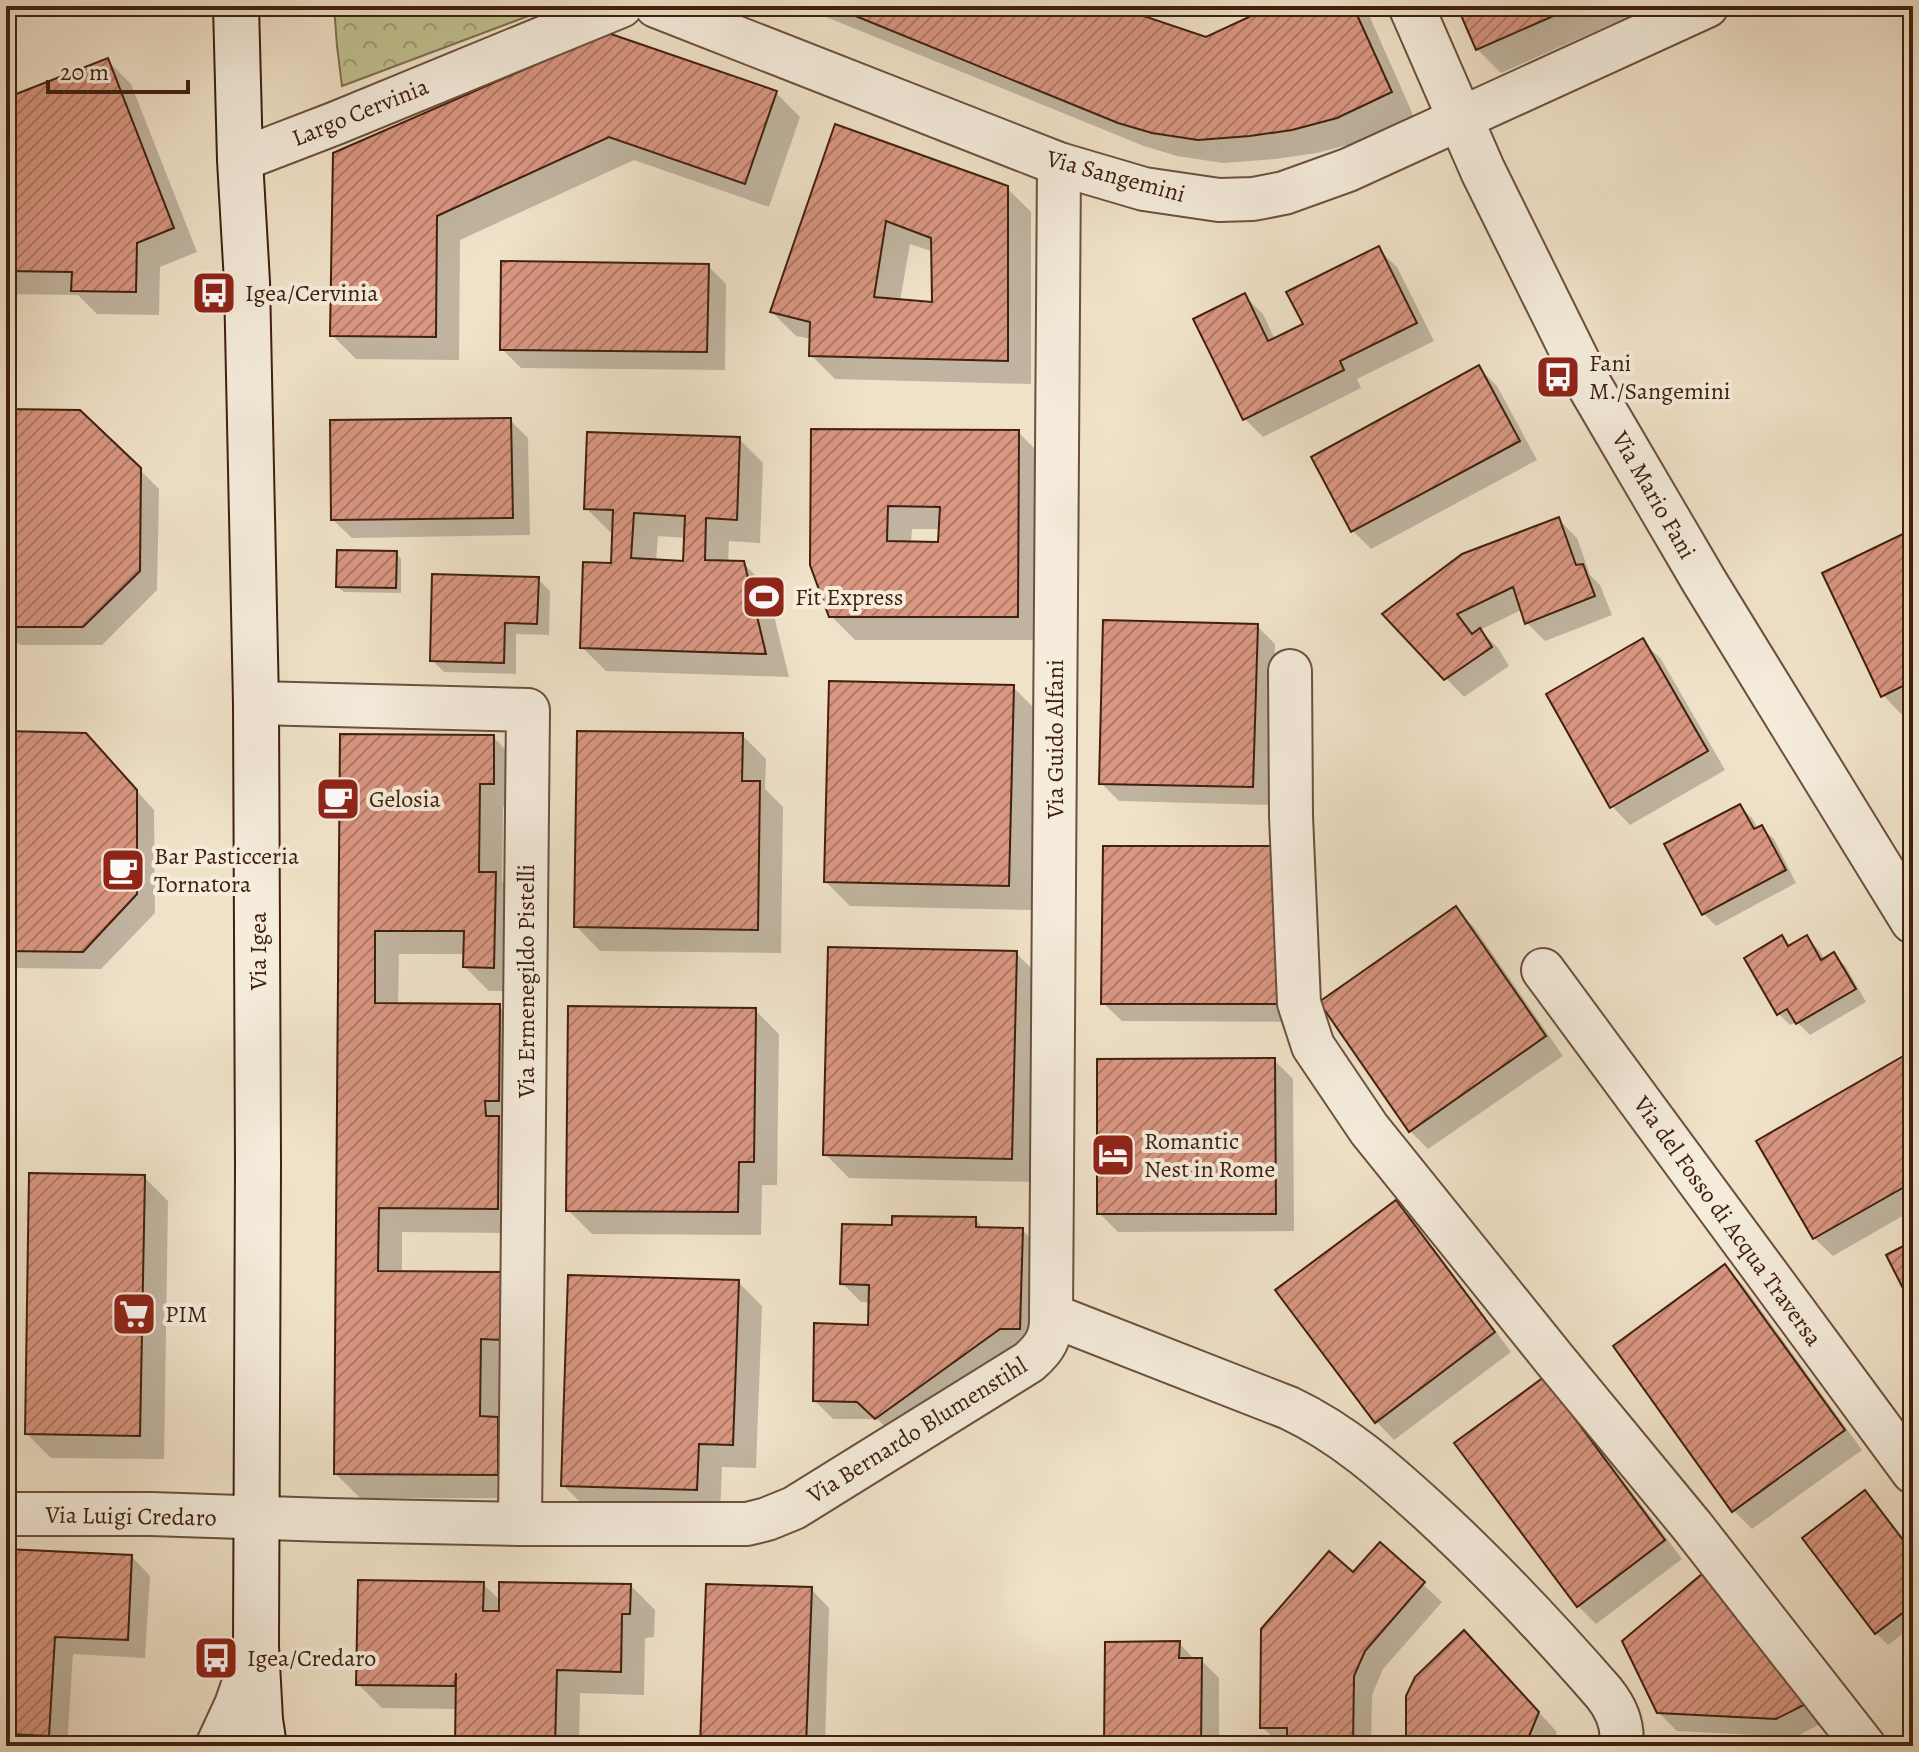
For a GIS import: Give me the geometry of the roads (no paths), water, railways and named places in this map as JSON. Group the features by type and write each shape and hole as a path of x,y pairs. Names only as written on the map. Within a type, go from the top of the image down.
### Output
{"main road":[{"path":"236,6 240,160"},
{"name":"Via Mario Fani","path":"1411,6 1483,171 1588,383 1704,581 1913,921"},
{"name":"Via Igea","path":"240,160 247,282 256,703 258,1164 255,1518 256,1646 264,1746"}],"street":[{"name":"Largo Cervinia","path":"240,160 621,6"},
{"name":"Via Sangemini","path":"656,6 1059,164 1144,189 1219,200 1253,199 1284,193 1348,170 1707,6"},
{"name":"Via Guido Alfani","path":"1051,1315 1059,164"},
{"path":"1290,671 1291,816 1299,1003 1313,1046 1369,1129 1711,1550 1864,1746"},
{"name":"Via Ermenegildo Pistelli","path":"256,703 528,710 520,1524"},
{"name":"Via del Fosso di Acqua Traversa","path":"1543,970 1913,1472"},
{"name":"Via Bernardo Blumenstihl","path":"255,1518 520,1524 747,1524 779,1515 810,1498 1029,1362 1047,1343 1051,1333 1051,1315"},
{"path":"1051,1315 1289,1408 1317,1421 1369,1458 1471,1551 1610,1700 1622,1730 1621,1746"},
{"name":"Via Luigi Credaro","path":"6,1514 255,1518"},
{"name":"Via Igea","path":"217,1746 236,1705 256,1646"}],"place":[{"name":"Igea/Cervinia","path":"214,293"},
{"name":"Fani M./Sangemini","path":"1558,377"},
{"name":"Fit Express","path":"764,597"},
{"name":"Gelosia","path":"338,799"},
{"name":"Bar Pasticceria Tornatora","path":"123,870"},
{"name":"Romantic Nest in Rome","path":"1113,1155"},
{"name":"PIM","path":"134,1314"},
{"name":"Igea/Credaro","path":"216,1658"}]}
